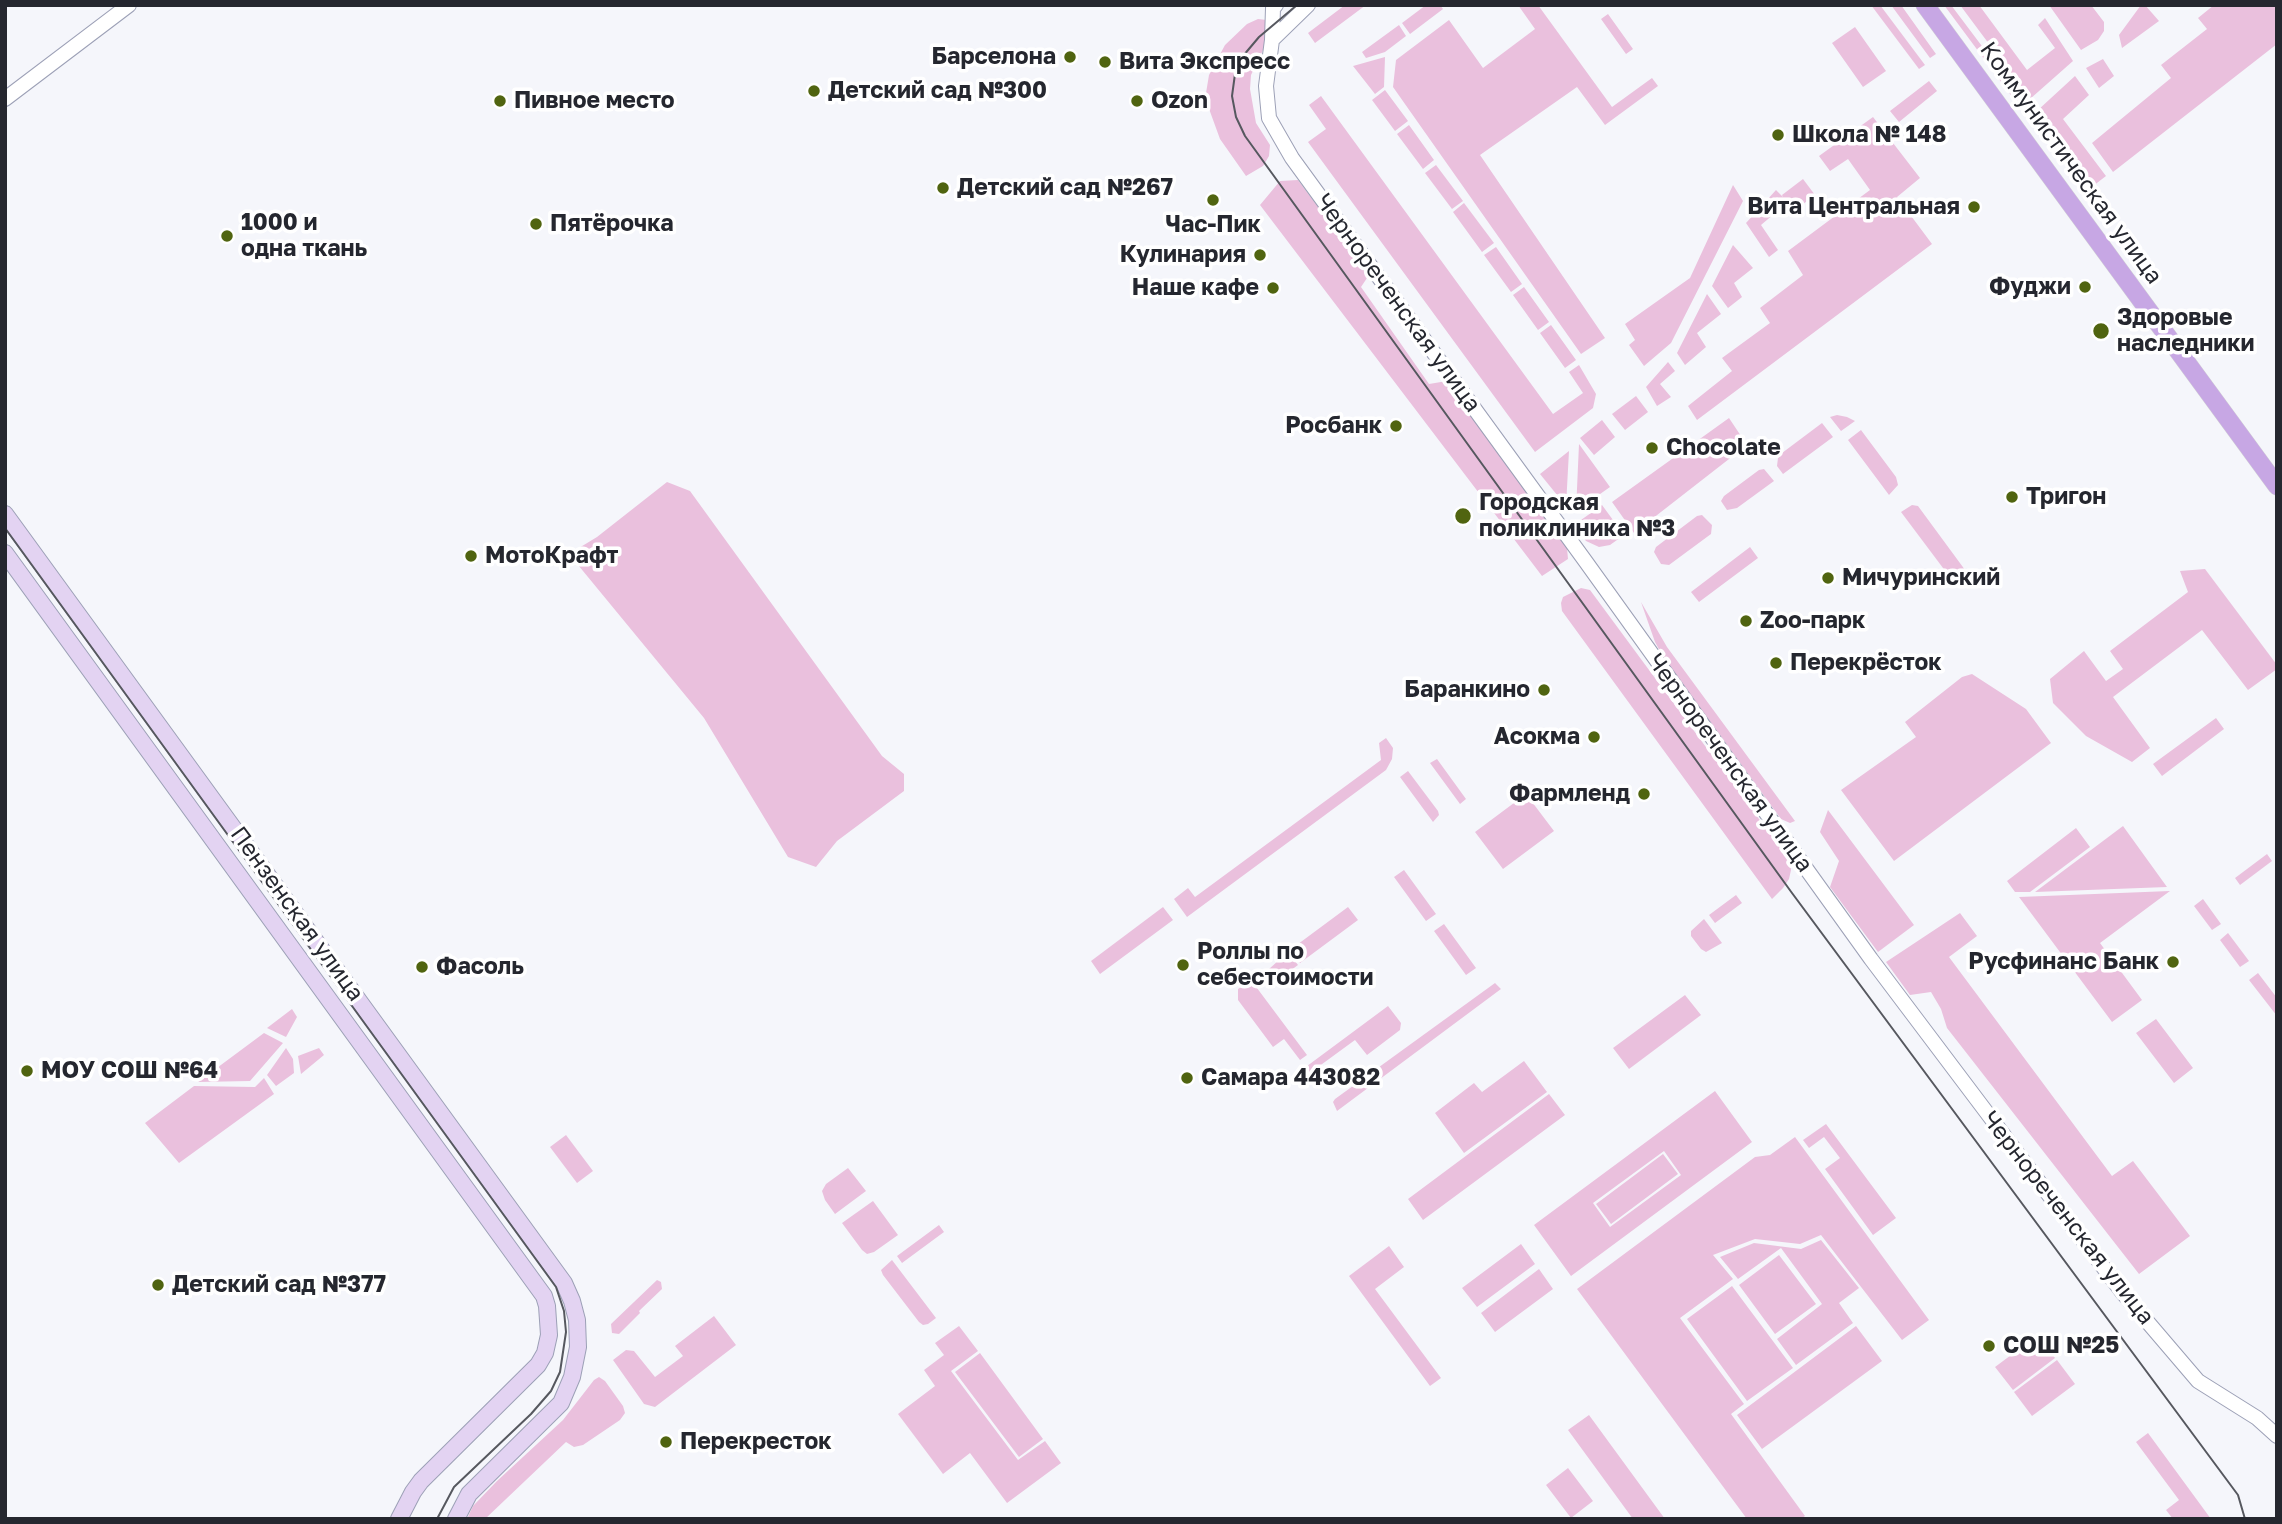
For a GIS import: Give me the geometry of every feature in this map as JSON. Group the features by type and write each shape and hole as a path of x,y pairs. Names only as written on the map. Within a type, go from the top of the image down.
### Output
{"main road":[{"name":"Коммунистическая улица","path":"1925,5 2277,486"},
{"name":"Пензенская улица","path":"5,514 564,1283 572,1301 577,1326"},
{"name":"Пензенская улица","path":"5,553 539,1287 548,1306 549,1334"},
{"path":"399,1519 421,1481 538,1365 545,1353 549,1334 577,1326 576,1361 568,1390 561,1403 469,1494 456,1519"}],"street":[{"path":"5,99 129,5"},
{"name":"Чернореченская улица","path":"1276,5 1273,8 1266,86 1269,118 1292,158 1864,949 2122,1292 2197,1381 2257,1418 2277,1436"},
{"path":"1272,40 1308,5"}],"shaded area":[{"path":"1345,5 1366,5 1315,43 1308,33"},
{"path":"1426,5 1440,5 1443,9 1410,34 1402,23"},
{"path":"1518,5 1538,5 1612,107 1652,78 1658,86 1605,125 1577,87 1480,155 1605,338 1581,354 1393,87 1396,60 1449,20 1483,68 1535,29"},
{"path":"1871,5 1880,5 1925,65 1919,69"},
{"path":"1891,5 1901,5 1936,54 1930,58"},
{"path":"1944,5 1951,5 2024,102 2019,106"},
{"path":"1960,5 1979,5 2027,70 2055,48 2038,25 2045,18 2073,61 2030,99"},
{"path":"2049,5 2091,5 2104,22 2104,31 2098,40 2081,50"},
{"path":"2141,5 2145,5 2159,21 2122,48 2119,35"},
{"path":"2214,5 2277,5 2277,44 2113,172 2092,143 2171,78 2161,65 2207,29 2198,18"},
{"path":"1608,14 1633,49 1626,54 1601,19"},
{"path":"1258,19 1267,20 1266,39 1251,75 1250,89 1256,123 1270,145 1269,156 1263,166 1246,176 1220,139 1206,93 1209,75 1225,45 1247,24"},
{"path":"1399,25 1406,36 1385,52 1366,58 1362,52"},
{"path":"1855,27 1886,71 1863,87 1832,43"},
{"path":"1385,57 1384,87 1375,94 1353,66"},
{"path":"2103,59 2114,76 2099,88 2086,68"},
{"path":"2075,76 2089,95 2063,119 2106,176 2093,186 2054,128 2038,110"},
{"path":"1929,81 1937,91 1899,122 1890,111"},
{"path":"1385,90 1408,121 1395,131 1372,100"},
{"path":"1321,96 1553,414 1583,393 1569,372 1579,365 1596,394 1593,408 1535,452 1308,142 1326,129 1309,105"},
{"path":"1873,117 1920,178 1897,197 1932,244 1697,420 1688,406 1732,371 1722,358 1770,323 1760,308 1803,275 1788,251 1870,190 1848,159 1830,171 1819,156"},
{"path":"1409,125 1434,160 1423,169 1397,134"},
{"path":"1436,165 1463,201 1452,209 1425,173"},
{"path":"1803,179 1815,195 1794,211 1787,203 1761,225 1778,250 1769,257 1746,223 1776,190 1783,197 1782,195"},
{"path":"1298,180 1369,275 1361,287 1429,384 1447,381 1567,548 1568,559 1542,576 1260,205 1280,181"},
{"path":"1733,185 1743,201 1671,343 1644,366 1629,345 1635,340 1625,324 1690,278"},
{"path":"1464,203 1494,243 1482,252 1453,212"},
{"path":"1733,245 1753,268 1734,283 1742,297 1728,308 1712,286"},
{"path":"1496,247 1522,284 1511,292 1484,255"},
{"path":"1524,287 1549,322 1538,330 1513,295"},
{"path":"1707,294 1721,314 1697,333 1706,347 1685,365 1677,353"},
{"path":"1551,325 1576,360 1565,368 1540,333"},
{"path":"1668,362 1675,371 1660,384 1671,397 1657,406 1646,387"},
{"path":"1636,396 1648,412 1625,430 1612,414"},
{"path":"1837,415 1855,421 1841,431 1830,417"},
{"path":"1729,418 1747,445 1634,533 1612,502"},
{"path":"1602,420 1615,437 1594,455 1580,438"},
{"path":"1822,423 1833,437 1783,474 1777,466 1778,458"},
{"path":"1861,430 1896,477 1898,485 1889,495 1848,440"},
{"path":"1579,444 1610,487 1576,511"},
{"path":"1569,451 1566,506 1540,474"},
{"path":"1764,469 1774,481 1737,508 1727,510 1721,501 1724,496"},
{"path":"667,482 690,491 882,756 904,774 904,791 837,841 816,867 788,857 704,718 569,554 597,537"},
{"path":"1602,505 1624,535 1610,545 1599,547 1586,541 1574,525"},
{"path":"1912,505 1918,506 1968,574 1955,584 1901,512"},
{"path":"1702,515 1712,525 1711,534 1669,565 1661,564 1654,552 1656,547"},
{"path":"1750,547 1758,558 1699,602 1691,592"},
{"path":"2205,569 2277,665 2277,669 2248,690 2202,630 2113,697 2150,748 2132,762 2086,736 2053,703 2050,679 2084,651 2106,681 2123,669 2110,651 2188,592 2180,571"},
{"path":"1581,588 1590,590 1790,861 1789,879 1772,899 1562,611 1563,597"},
{"path":"1641,602 1667,647 1795,821 1790,823 1781,819 1666,662 1655,642"},
{"path":"1972,674 2026,709 2051,743 1894,861 1841,790 1916,737 1905,722 1962,677"},
{"path":"2216,718 2224,729 2162,776 2153,764"},
{"path":"1386,738 1393,748 1392,759 1386,770 1187,917 1174,899 1188,888 1195,897 1381,760 1379,743"},
{"path":"1437,759 1466,799 1460,804 1430,763"},
{"path":"1408,771 1438,811 1439,815 1433,822 1400,777"},
{"path":"1526,794 1554,831 1503,869 1475,832"},
{"path":"1828,810 1914,925 1878,952 1830,887 1839,861 1820,832"},
{"path":"2123,826 2167,887 2035,892"},
{"path":"2076,828 2090,847 2030,892 2015,892 2007,881"},
{"path":"2267,854 2272,861 2240,885 2235,878"},
{"path":"1404,870 1436,914 1426,921 1394,877"},
{"path":"2170,891 2100,943 2142,1000 2112,1022 2019,897"},
{"path":"1736,895 1742,903 1715,923 1709,915"},
{"path":"2203,899 2221,924 2212,930 2194,906"},
{"path":"1163,907 1173,920 1100,974 1091,961"},
{"path":"1348,907 1358,920 1300,963 1290,950"},
{"path":"1960,913 1977,936 1949,957 2112,1176 2133,1161 2190,1236 2139,1274 1947,1028 1941,1009 1931,992 1910,995 1886,962"},
{"path":"1704,919 1722,943 1706,952 1691,936 1691,931"},
{"path":"1444,924 1476,968 1466,975 1434,931"},
{"path":"2228,933 2249,961 2240,967 2220,940"},
{"path":"1288,952 1298,965 1275,982 1269,969"},
{"path":"2258,973 2277,998 2277,1016 2249,980"},
{"path":"1251,980 1307,1055 1300,1060 1284,1039 1273,1047 1238,1000 1238,989"},
{"path":"1495,983 1501,989 1337,1111 1333,1102 1335,1099"},
{"path":"1685,995 1701,1015 1629,1069 1613,1048"},
{"path":"1388,1006 1401,1023 1400,1030 1367,1055 1355,1040 1303,1078 1299,1072"},
{"path":"292,1009 297,1017 286,1037 267,1028"},
{"path":"2156,1019 2193,1068 2174,1083 2136,1033"},
{"path":"264,1033 283,1043 250,1081 198,1082"},
{"path":"286,1048 293,1059 294,1073 276,1086 267,1075"},
{"path":"319,1048 324,1055 301,1074 298,1056"},
{"path":"1524,1061 1547,1092 1464,1153 1435,1113 1474,1083 1482,1092"},
{"path":"264,1078 274,1094 179,1163 145,1123 194,1086 255,1087"},
{"path":"1715,1091 1752,1142 1571,1276 1534,1225","holes":["1664,1151 1681,1175 1610,1227 1593,1203"]},
{"path":"1549,1094 1565,1115 1423,1220 1408,1199"},
{"path":"1826,1124 1896,1218 1873,1235 1825,1169 1840,1158 1824,1137 1809,1148 1803,1140"},
{"path":"566,1135 593,1171 577,1183 550,1147"},
{"path":"1795,1137 1929,1320 1902,1340 1821,1235 1800,1244 1755,1239 1713,1255 1733,1279 1680,1318 1744,1404 1731,1414 1805,1516 1801,1519 1747,1519 1577,1289 1755,1157 1770,1155"},
{"path":"1663,1154 1678,1174 1611,1224 1596,1204"},
{"path":"848,1168 866,1191 835,1214 822,1191 826,1184"},
{"path":"873,1201 898,1235 867,1254 842,1223"},
{"path":"939,1225 944,1232 902,1263 897,1256"},
{"path":"1821,1240 1859,1288 1839,1303 1853,1323 1796,1365 1777,1339 1822,1304 1781,1248 1738,1279 1720,1257 1754,1243 1801,1249"},
{"path":"1521,1244 1535,1264 1477,1307 1462,1288"},
{"path":"1389,1246 1404,1267 1375,1289 1441,1378 1430,1386 1349,1276"},
{"path":"1779,1255 1816,1304 1775,1334 1739,1285"},
{"path":"892,1260 936,1318 928,1324 919,1322 883,1275 881,1270"},
{"path":"1539,1269 1553,1289 1495,1332 1481,1313"},
{"path":"657,1280 661,1282 662,1289 619,1334 612,1333 611,1324"},
{"path":"1732,1286 1793,1368 1747,1401 1687,1319"},
{"path":"714,1316 736,1345 655,1407 644,1404 613,1360 626,1350 634,1351 655,1377 683,1356 675,1346"},
{"path":"959,1326 978,1351 951,1371 1018,1460 1045,1441 1061,1463 1007,1503 970,1453 943,1474 898,1414 935,1386 924,1370 944,1355 935,1343"},
{"path":"1856,1326 1882,1361 1762,1449 1737,1415"},
{"path":"2038,1335 2055,1358 2013,1390 1995,1367"},
{"path":"980,1353 1043,1439 1019,1457 955,1372"},
{"path":"2057,1360 2075,1384 2032,1416 2014,1392"},
{"path":"599,1377 623,1406 625,1413 620,1420 583,1445 574,1447 566,1442 485,1519 467,1519 473,1506 563,1420"},
{"path":"1589,1415 1665,1519 1633,1519 1568,1430"},
{"path":"2148,1433 2211,1519 2173,1519 2166,1510 2179,1500 2136,1442"},
{"path":"1568,1468 1593,1501 1571,1518 1546,1485"}],"tram line":[{"path":"1297,5 1259,37 1243,56 1235,74 1232,96 1236,117 1245,136 1792,893 2238,1495 2245,1519"},
{"path":"5,528 556,1287 564,1311 566,1332 560,1372 551,1391 531,1414 454,1487 437,1519"}],"place":[{"name":"Барселона","path":"1070,57"},
{"name":"Вита Экспресс","path":"1105,62"},
{"name":"Детский сад №300","path":"814,91"},
{"name":"Пивное место","path":"500,101"},
{"name":"Ozon","path":"1137,101"},
{"name":"Школа № 148","path":"1778,135"},
{"name":"Детский сад №267","path":"943,188"},
{"name":"Час-Пик","path":"1213,200"},
{"name":"Вита Центральная","path":"1974,207"},
{"name":"Пятёрочка","path":"536,224"},
{"name":"1000 и одна ткань","path":"227,236"},
{"name":"Кулинария","path":"1260,255"},
{"name":"Фуджи","path":"2085,287"},
{"name":"Наше кафе","path":"1273,288"},
{"name":"Здоровые наследники","path":"2101,331"},
{"name":"Росбанк","path":"1396,426"},
{"name":"Chocolate","path":"1652,448"},
{"name":"Тригон","path":"2012,497"},
{"name":"Городская поликлиника №3","path":"1463,516"},
{"name":"МотоКрафт","path":"471,556"},
{"name":"Мичуринский","path":"1828,578"},
{"name":"Zoo-парк","path":"1746,621"},
{"name":"Перекрёсток","path":"1776,663"},
{"name":"Баранкино","path":"1544,690"},
{"name":"Асокма","path":"1594,737"},
{"name":"Фармленд","path":"1644,794"},
{"name":"Русфинанс Банк","path":"2173,962"},
{"name":"Роллы по себестоимости","path":"1183,965"},
{"name":"Фасоль","path":"422,967"},
{"name":"МОУ СОШ №64","path":"27,1071"},
{"name":"Самара 443082","path":"1187,1078"},
{"name":"Детский сад №377","path":"158,1285"},
{"name":"СОШ №25","path":"1989,1346"},
{"name":"Перекресток","path":"666,1442"}]}
